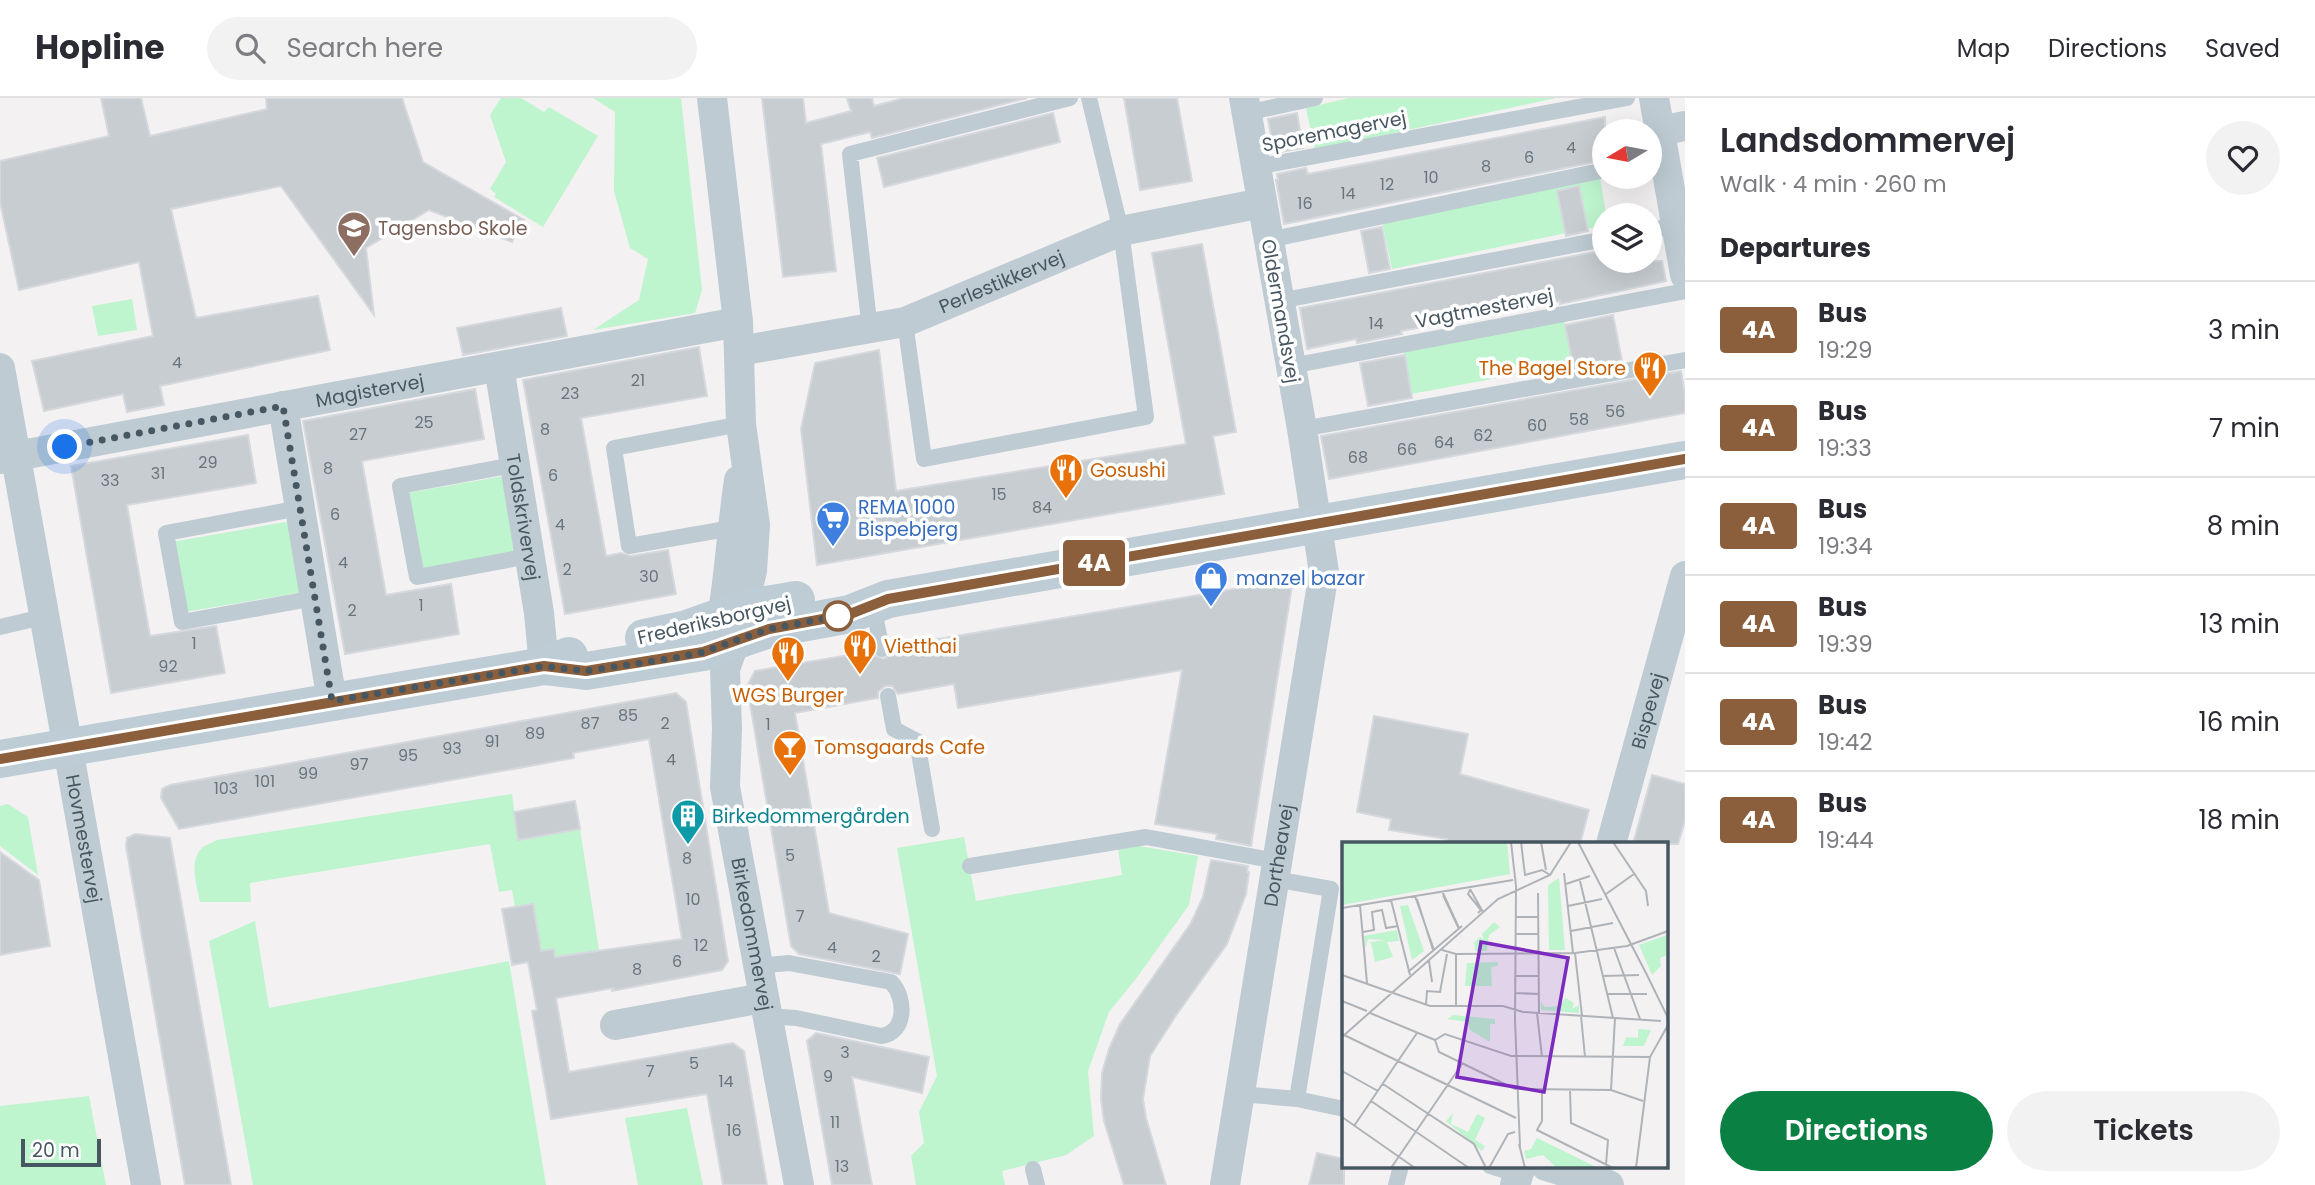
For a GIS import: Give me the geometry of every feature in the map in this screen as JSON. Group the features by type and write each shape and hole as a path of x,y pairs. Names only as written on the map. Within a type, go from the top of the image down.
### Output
{"street":[{"path":"712,98 739,336 743,436 755,525 752,571 733,622"},
{"path":"1654,98 1665,144 1663,228 1685,275"},
{"name":"Oldermandsvej","path":"1245,106 1317,524"},
{"name":"Perlestikkervej","path":"739,336 870,330 905,322 1121,231 1262,203"},
{"name":"Magistervej","path":"8,457 499,367 739,336"},
{"name":"Toldskrivervej","path":"499,367 539,614 544,666"},
{"name":"Hovmestervej","path":"0,368 8,457 43,617 146,1185"},
{"path":"283,406 332,701"},
{"path":"733,622 729,576 743,436"},
{"name":"Frederiksborgvej","path":"0,759 544,666 586,671 703,652 733,622 769,629 850,614 877,600 1685,460"},
{"name":"Dortheavej","path":"1225,1185 1324,572 1317,524"},
{"name":"Bispevej","path":"1612,842 1683,592"},
{"name":"Birkedommervej","path":"733,622 725,669 725,787 799,1185"},
{"path":"615,1025 765,1007"},
{"path":"1553,1168 1609,1185"}],"lane":[{"path":"870,330 850,154 1070,98"},
{"path":"905,322 924,459 1146,417 1121,231 1088,98"},
{"name":"Sporemagervej","path":"1245,106 1315,98"},
{"name":"Sporemagervej","path":"1256,167 1627,98"},
{"path":"1269,240 1592,173"},
{"path":"1279,301 1592,241"},
{"name":"Vagtmestervej","path":"1291,366 1685,291"},
{"path":"1302,429 1685,359"},
{"path":"732,528 629,546 614,448 743,436"},
{"path":"514,465 400,486 417,577 529,556"},
{"path":"300,508 166,533 182,622 315,598"},
{"path":"877,600 882,649"},
{"path":"0,626 43,617"},
{"path":"888,696 894,729 918,741 932,830"},
{"path":"970,866 1146,837 1276,870 1331,889 1297,1098"},
{"path":"757,966 789,963 891,982 897,991 901,1010 899,1025 895,1031 890,1035 881,1035 796,1018 765,1007"},
{"path":"1240,1094 1297,1098 1342,1109"},
{"path":"1396,1185 1400,1168"},
{"path":"1496,1168 1518,1175"}],"green space":[{"path":"501,98 521,98 544,112 549,107 598,136 543,227 494,197 496,194 490,189 506,162 490,115"},
{"path":"593,98 681,98 702,290 695,313 593,330 639,300 648,259 630,248 614,191 615,112"},
{"path":"1349,98 1556,98 1315,150 1306,108"},
{"path":"1592,179 1592,189 1602,189 1604,203 1592,203 1592,228 1392,269 1382,221"},
{"path":"132,299 137,330 98,336 92,306"},
{"path":"1564,320 1573,364 1411,394 1404,352"},
{"path":"504,476 518,551 421,570 407,493"},
{"path":"291,521 303,592 185,612 172,542"},
{"path":"512,794 518,840 580,829 599,950 555,957 553,949 536,952 533,904 515,907 512,890 499,892 490,844 250,883 251,902 200,902 195,861 202,848 217,840"},
{"path":"8,804 28,817 38,875 0,846 0,806"},
{"path":"964,837 976,901 1122,875 1118,849 1139,846 1198,856 1189,905 1109,1012 1088,1071 1094,1136 1066,1155 1002,1171 1005,1185 916,1185 911,1156 924,1143 919,1112 937,1076 897,848"},
{"path":"255,921 269,1008 509,961 546,1185 253,1185 209,941"},
{"path":"89,1096 106,1185 0,1185 0,1106"},
{"path":"687,1108 703,1185 638,1185 625,1118"}],"building":[{"path":"101,98 141,98 150,136 267,109 266,98 402,98 423,162 524,220 512,242 429,210 366,248 374,315 281,186 171,209 196,318 318,296 330,350 160,386 164,405 127,412 123,394 44,411 32,361 153,336 139,262 19,290 0,202 0,161 109,136"},
{"path":"762,98 803,98 806,123 851,111 847,98 872,98 874,106 904,98 1027,98 872,138 870,132 821,144 836,271 783,277"},
{"path":"1124,98 1177,98 1192,181 1140,190"},
{"path":"1053,113 1060,142 884,187 877,158"},
{"path":"1297,113 1303,148 1274,153 1268,119"},
{"path":"1592,119 1592,163 1284,224 1277,174 1306,168 1308,174"},
{"path":"1579,186 1588,231 1566,236 1557,191"},
{"path":"1382,227 1390,269 1369,273 1361,231"},
{"path":"1202,244 1236,432 1213,436 1224,494 817,565 801,429 815,363 879,350 896,491 1186,444 1152,253"},
{"path":"1592,252 1592,273 1662,273 1662,261 1666,281 1560,304 1560,301 1401,331 1402,334 1357,343 1356,339 1307,349 1300,308"},
{"path":"561,308 567,336 463,355 457,328"},
{"path":"1613,315 1622,361 1574,369 1565,325"},
{"path":"699,347 707,396 581,418 606,556 621,553 631,556 668,550 676,594 565,614 523,380"},
{"path":"1405,355 1412,398 1368,406 1360,363"},
{"path":"1681,371 1685,413 1329,479 1321,436"},
{"path":"475,389 484,439 362,461 386,595 451,584 459,634 345,654 303,421"},
{"path":"248,435 256,483 127,505 150,636 216,626 225,673 111,693 71,466"},
{"path":"1293,579 1251,846 1216,839 1217,834 1155,824 1182,670 958,708 954,684 898,694 892,686 885,686 878,692 878,698 795,713 829,913 908,934 900,974 799,954 791,946 747,686 755,671 872,651 875,656 883,659 889,656 892,647"},
{"path":"676,693 686,702 728,961 722,970 612,991 613,988 556,998 569,1072 733,1043 744,1051 767,1185 723,1185 707,1094 551,1119 532,1011 537,1010 528,962 512,965 502,909 533,904 541,951 554,949 555,957 682,939 649,739 573,753 574,758 179,829 161,798 162,789 170,785"},
{"path":"1374,716 1468,734 1460,774 1589,810 1581,842 1446,842 1447,839 1389,830 1391,819 1357,812"},
{"path":"1652,775 1685,784 1685,821 1678,844 1634,842"},
{"path":"575,801 580,829 518,840 514,812"},
{"path":"135,834 170,838 231,1185 185,1185 126,846 127,838"},
{"path":"0,852 39,880 50,946 0,955"},
{"path":"1211,860 1248,866 1246,894 1227,944 1150,1056 1143,1099 1166,1185 1124,1185 1104,1121 1101,1100 1102,1073 1120,1024 1191,923 1203,897"},
{"path":"816,1033 929,1057 922,1093 852,1077 872,1185 832,1185 807,1041"},
{"path":"1317,1153 1342,1159 1344,1185 1309,1185"}],"bus line":[{"name":"4A","path":"0,759 544,666 586,671 674,658 703,652 769,629 850,614 888,599 1685,459"}],"place":[{"name":"Tagensbo Skole","path":"354,258"},
{"name":"The Bagel Store","path":"1650,398"},
{"name":"Gosushi","path":"1066,500"},
{"name":"REMA 1000 Bispebjerg","path":"833,548"},
{"name":"manzel bazar","path":"1211,608"},
{"name":"Vietthai","path":"860,676"},
{"name":"WGS Burger","path":"788,683"},
{"name":"Tomsgaards Cafe","path":"790,777"},
{"name":"Birkedommergården","path":"688,846"}],"route":[{"path":"65,447 283,406 332,701 544,666 586,671 674,658 703,652 769,629 840,615 838,616"}]}
